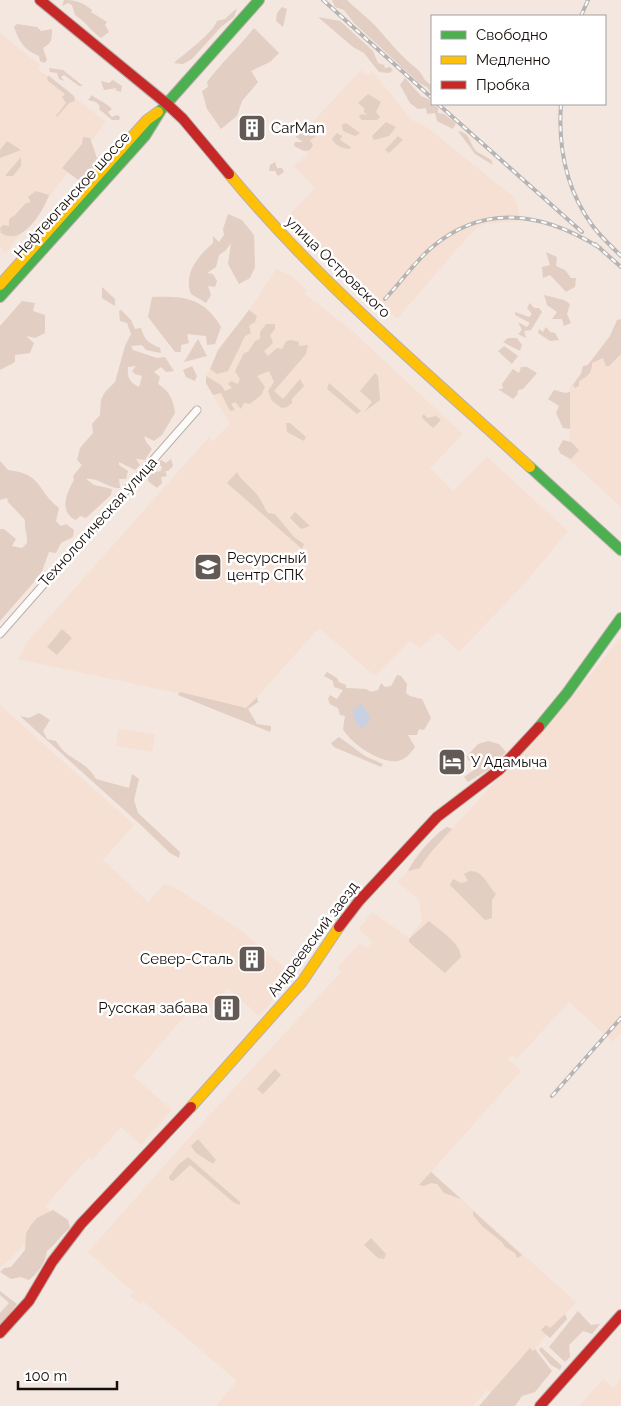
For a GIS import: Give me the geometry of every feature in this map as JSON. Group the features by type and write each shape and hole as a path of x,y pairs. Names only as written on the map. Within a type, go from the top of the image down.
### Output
{"main road":[{"name":"улица Островского","path":"40,0 164,107 183,120 254,204 342,295 621,550"},
{"name":"Нефтеюганское шоссе","path":"0,297 145,136 164,107 259,0"},
{"name":"Нефтеюганское шоссе","path":"0,285 147,120 164,107"},
{"name":"Андреевский заезд","path":"0,1333 29,1301 56,1256 81,1224 166,1135 302,982 326,943 359,901 437,817 499,770 537,729 567,693 621,618"},
{"path":"540,1406 621,1315"}],"street":[{"name":"Технологическая улица","path":"0,634 197,410"}],"shaded area":[{"path":"64,0 79,2 88,7 92,10 91,12 107,22 105,25 109,32 101,38 75,15 72,5 68,3 62,6"},
{"path":"332,0 347,0 431,84 431,93 427,87 419,83 354,23 344,10 335,7"},
{"path":"282,7 287,9 283,27 276,21 277,13"},
{"path":"237,8 234,17 221,27 192,59 183,64 174,63 205,37 217,21 225,19"},
{"path":"318,17 340,21 373,51 378,63 384,65 385,68 390,67 393,70 389,73 379,72 364,53 353,47"},
{"path":"17,24 37,27 41,31 52,29 51,40 43,48 47,60 44,63 40,61 39,56 29,51 18,37 14,27"},
{"path":"254,28 279,53 270,62 251,71 258,82 242,101 237,116 221,129 207,109 202,91 208,87 207,82 212,75"},
{"path":"0,33 40,65 38,69 106,122 6,253 0,247"},
{"path":"49,68 63,70 83,86 79,86 64,75 61,77 64,81 59,79 57,73 50,72"},
{"path":"361,70 367,76 373,72 411,119 429,129 515,198 519,212 519,221 483,224 472,232 397,319 288,216 315,188 294,166 307,155 308,127"},
{"path":"49,76 74,96 75,101 69,103 57,117 66,103 62,97 65,94 48,81 47,77"},
{"path":"405,78 421,96 430,100 430,105 438,107 438,113 444,114 456,123 453,129 437,121 435,113 427,114 426,108 418,109 410,103 400,85"},
{"path":"113,80 122,86 121,92 115,90 117,88 104,90 101,81 109,83"},
{"path":"368,94 381,102 376,112 380,117 377,120 362,120 359,117 361,114 367,115 364,112 364,108 358,103"},
{"path":"92,95 112,109 108,112 112,117 117,115 120,117 119,120 112,120 99,109 100,106 96,102 88,100"},
{"path":"386,122 396,127 389,136 374,140 372,136"},
{"path":"346,123 360,133 355,136 343,131 342,125"},
{"path":"318,125 318,135 310,140 313,145 310,150 304,151 294,146 295,142 303,142 296,137 295,132"},
{"path":"458,131 465,134 476,151 491,160 493,165 475,154"},
{"path":"337,133 342,136 340,140 351,147 349,149 339,146 332,139"},
{"path":"398,136 403,140 389,153 385,150"},
{"path":"83,137 90,138 98,161 87,178 81,182 62,168 82,144"},
{"path":"7,141 21,150 0,158 0,150"},
{"path":"21,157 21,166 13,176 5,176"},
{"path":"275,162 277,168 282,168 284,172 278,176 275,171 269,171 270,165"},
{"path":"36,191 49,195 31,226 17,235 9,236 1,233 0,228 3,225 9,226 9,219 26,203 31,202 28,197"},
{"path":"228,214 242,220 254,235 255,267 250,278 239,284 228,264 231,243 219,255 216,267 207,273 213,274 217,281 215,287 208,286 211,295 206,303 191,294 189,287 190,273 197,260 213,243 213,236 219,242 224,235 223,229"},
{"path":"546,252 557,257 556,266 565,270 571,278 576,278 575,287 566,292 550,275 543,278 542,267 550,265"},
{"path":"276,269 292,276 307,291 305,294 350,329 463,434 430,468 453,491 487,457 568,531 526,582 459,652 438,632 420,648 410,641 375,676 319,628 247,708 18,659 28,641 209,437 213,441 230,424 206,383 206,376"},
{"path":"102,287 115,299 115,306 102,298"},
{"path":"544,295 564,300 570,304 567,314 571,323 564,326 562,319 552,319 557,312 547,305"},
{"path":"152,297 184,298 200,304 215,317 221,327 215,344 207,345 206,336 187,334 189,343 181,345 181,352 175,352 148,317"},
{"path":"22,301 35,303 33,311 45,315 45,333 35,338 26,336 34,343 30,353 15,355 15,362 0,370 0,326"},
{"path":"530,303 534,308 539,308 542,312 531,330 524,331 526,338 518,334 522,330 518,322 527,327 530,323 515,315 515,312 529,317 532,314 527,308"},
{"path":"121,310 131,320 135,329 141,328 145,338 160,348 161,353 146,350 142,345 131,346 133,350 157,358 165,357 174,371 166,372 161,367 154,372 160,377 158,384 170,396 175,413 162,435 154,441 144,436 152,449 145,460 136,459 140,465 135,470 119,462 119,465 128,471 126,479 119,479 120,488 86,479 94,485 112,489 111,495 86,518 80,516 76,520 67,512 66,502 74,480 73,476 82,465 77,460 80,448 93,433 92,424 100,415 101,400 105,392 115,382 125,346 131,334 127,323 120,321 119,311","holes":["136,366 132,371 142,376 139,387 129,379 128,374 128,367"]},
{"path":"249,310 257,316 255,322 249,326 251,333 245,336 228,371 217,374 210,369 218,350"},
{"path":"621,319 621,354 609,366 606,366 603,358 592,363 589,374 579,381 579,386 575,388 573,385 581,374 583,366 588,365 610,336 617,320"},
{"path":"621,322 621,507 564,455 569,449 570,387"},
{"path":"266,324 275,324 275,329 270,335 273,343 264,351 268,356 277,348 282,349 286,341 299,342 299,346 308,345 306,354 274,391 283,399 300,379 304,386 292,399 292,403 282,408 272,401 268,391 274,382 269,371 257,376 265,387 261,395 250,404 244,403 241,409 235,402 231,404 235,410 230,411 221,393 213,395 206,383 206,376 221,385 225,391 232,388 228,384 231,381 238,384 240,379 235,371 244,353 248,352 255,341 260,339 260,332"},
{"path":"546,327 550,332 555,333 559,340 550,341 538,333 539,329 543,332"},
{"path":"508,338 517,338 522,345 520,351 503,342"},
{"path":"198,339 207,356 184,362"},
{"path":"504,346 518,356 512,364 498,351"},
{"path":"192,366 197,376 195,381 186,377 183,370"},
{"path":"521,367 527,367 537,373 523,389 518,390 517,395 513,399 498,389 503,389 502,384 513,369 519,373"},
{"path":"375,373 378,376 380,400 364,412 372,402 360,391"},
{"path":"329,383 361,411 357,414 327,389"},
{"path":"554,390 565,393 570,392 570,429 563,428 556,413 559,406 548,399"},
{"path":"423,414 428,418 436,416 441,420 433,428 422,418"},
{"path":"286,423 290,423 306,437 304,441 287,432"},
{"path":"563,440 571,442 579,450 571,459 561,454 558,449"},
{"path":"171,459 173,466 168,471 165,471 167,476 161,477 162,483 157,488 148,481 149,473 161,471 162,467 158,463 161,460 166,463"},
{"path":"0,461 8,470 28,475 33,479 59,508 56,521 61,526 66,524 74,530 73,537 61,543 56,553 49,552 41,574 0,621 0,529 4,529 16,539 12,546 22,548 27,543 27,540 25,520 8,502 7,498 0,500"},
{"path":"237,472 258,496 268,513 275,514 294,537 304,544 302,549 227,483"},
{"path":"295,512 310,526 301,529 290,518"},
{"path":"62,629 72,638 57,655 47,647"},
{"path":"621,637 621,1033 613,1042 569,1002 517,1059 512,1055 508,1059 521,1071 431,1172 576,1302 533,1351 530,1349 491,1393 487,1390 473,1406 216,1406 237,1381 143,1301 140,1304 130,1296 133,1292 88,1252 195,1131 341,972 337,968 360,943 367,948 373,942 359,929 372,912 409,938 422,921 419,900 398,882 447,827 452,829 507,769 578,690"},
{"path":"327,672 346,685 346,688 366,689 371,692 378,690 381,683 385,687 391,686 397,675 401,676 407,684 406,693 422,699 431,718 424,730 419,729 417,735 408,735 415,747 407,756 401,760 394,761 377,757 360,747 347,735 343,729 345,716 340,715 338,708 330,704 328,699 330,695 337,699 343,690 334,687 333,681 324,676"},
{"path":"180,692 246,708 257,697 258,702 248,709 257,724 271,726 270,732 178,695"},
{"path":"0,705 134,825 103,860 148,902 164,884 171,885 242,931 294,976 259,1016 228,988 201,1019 190,1010 133,1076 172,1110 141,1145 121,1127 92,1160 89,1157 87,1159 45,1206 51,1211 12,1258 0,1268"},
{"path":"39,713 50,720 43,731 47,739 56,741 60,748 86,767 96,779 129,788 132,774 139,779 134,800 138,813 180,852 179,858 170,853 20,716 29,718"},
{"path":"118,729 155,734 152,752 116,746"},
{"path":"339,737 365,756 383,764 381,767 334,747 331,743"},
{"path":"488,741 499,744 506,752 493,767 468,782 464,777 474,770 476,763 468,760 467,756 478,744"},
{"path":"447,827 452,829 420,868 408,871 425,847"},
{"path":"470,871 479,873 496,894 492,900 492,918 485,920 450,885 453,879 461,883 468,881 464,874"},
{"path":"429,921 457,946 460,952 461,957 445,973 409,942 409,939"},
{"path":"275,1069 281,1075 263,1094 257,1089"},
{"path":"198,1139 216,1160 213,1164 196,1153 191,1146"},
{"path":"188,1157 240,1202 240,1205 233,1202 190,1165 173,1181 170,1180 169,1177 178,1165"},
{"path":"431,1172 461,1199 444,1193 437,1184 419,1185"},
{"path":"53,1210 68,1220 70,1228 47,1251 41,1267 29,1280 21,1277 11,1279 0,1272 4,1268 11,1267 25,1250 26,1233 31,1225 37,1218"},
{"path":"473,1211 522,1255 517,1258 515,1253 505,1247 502,1242 482,1226 473,1215"},
{"path":"371,1238 386,1254 384,1259 378,1258 364,1245"},
{"path":"0,1291 17,1304 0,1326 0,1313 9,1303 0,1295"},
{"path":"578,1311 591,1325 600,1324 592,1334 583,1331 569,1345 570,1357 565,1362 549,1347"},
{"path":"565,1314 567,1319 550,1338 541,1330 546,1325 550,1328"},
{"path":"541,1347 562,1366 560,1370 551,1365 539,1350"},
{"path":"530,1348 533,1351 535,1349 552,1371 535,1392 522,1396 515,1406 479,1406"},
{"path":"603,1379 613,1388 621,1379 621,1406 579,1406"}],"water":[{"path":"362,704 370,718 368,723 361,728 355,720 354,710"}],"railway":[{"path":"323,0 431,97"},
{"path":"581,15 588,0"},
{"path":"439,105 582,232"},
{"path":"561,105 561,136 570,182 583,211 592,225 621,256"},
{"path":"385,299 419,260 451,233 472,224 493,219 515,218 536,220 579,236 600,248"},
{"path":"595,244 621,267"},
{"path":"552,1096 621,1018"}],"traffic: fast":[{"path":"0,297 145,136 161,110 259,0"},
{"path":"530,467 621,550"},
{"path":"539,727 567,693 621,618"}],"traffic: slow":[{"path":"0,285 147,120 158,112"},
{"path":"229,174 299,252 374,326 530,467"},
{"path":"191,1107 302,982 339,927"}],"traffic: jam":[{"path":"40,0 167,104 183,119 229,174"},
{"path":"339,927 359,901 437,817 499,770 539,727"},
{"path":"0,1333 29,1301 52,1262 81,1224 191,1107"},
{"path":"540,1406 621,1315"}],"place":[{"name":"CarMan","path":"252,128"},
{"name":"Ресурсный центр СПК","path":"208,567"},
{"name":"У Адамыча","path":"452,762"},
{"name":"Север-Сталь","path":"252,959"},
{"name":"Русская забава","path":"227,1008"}]}
